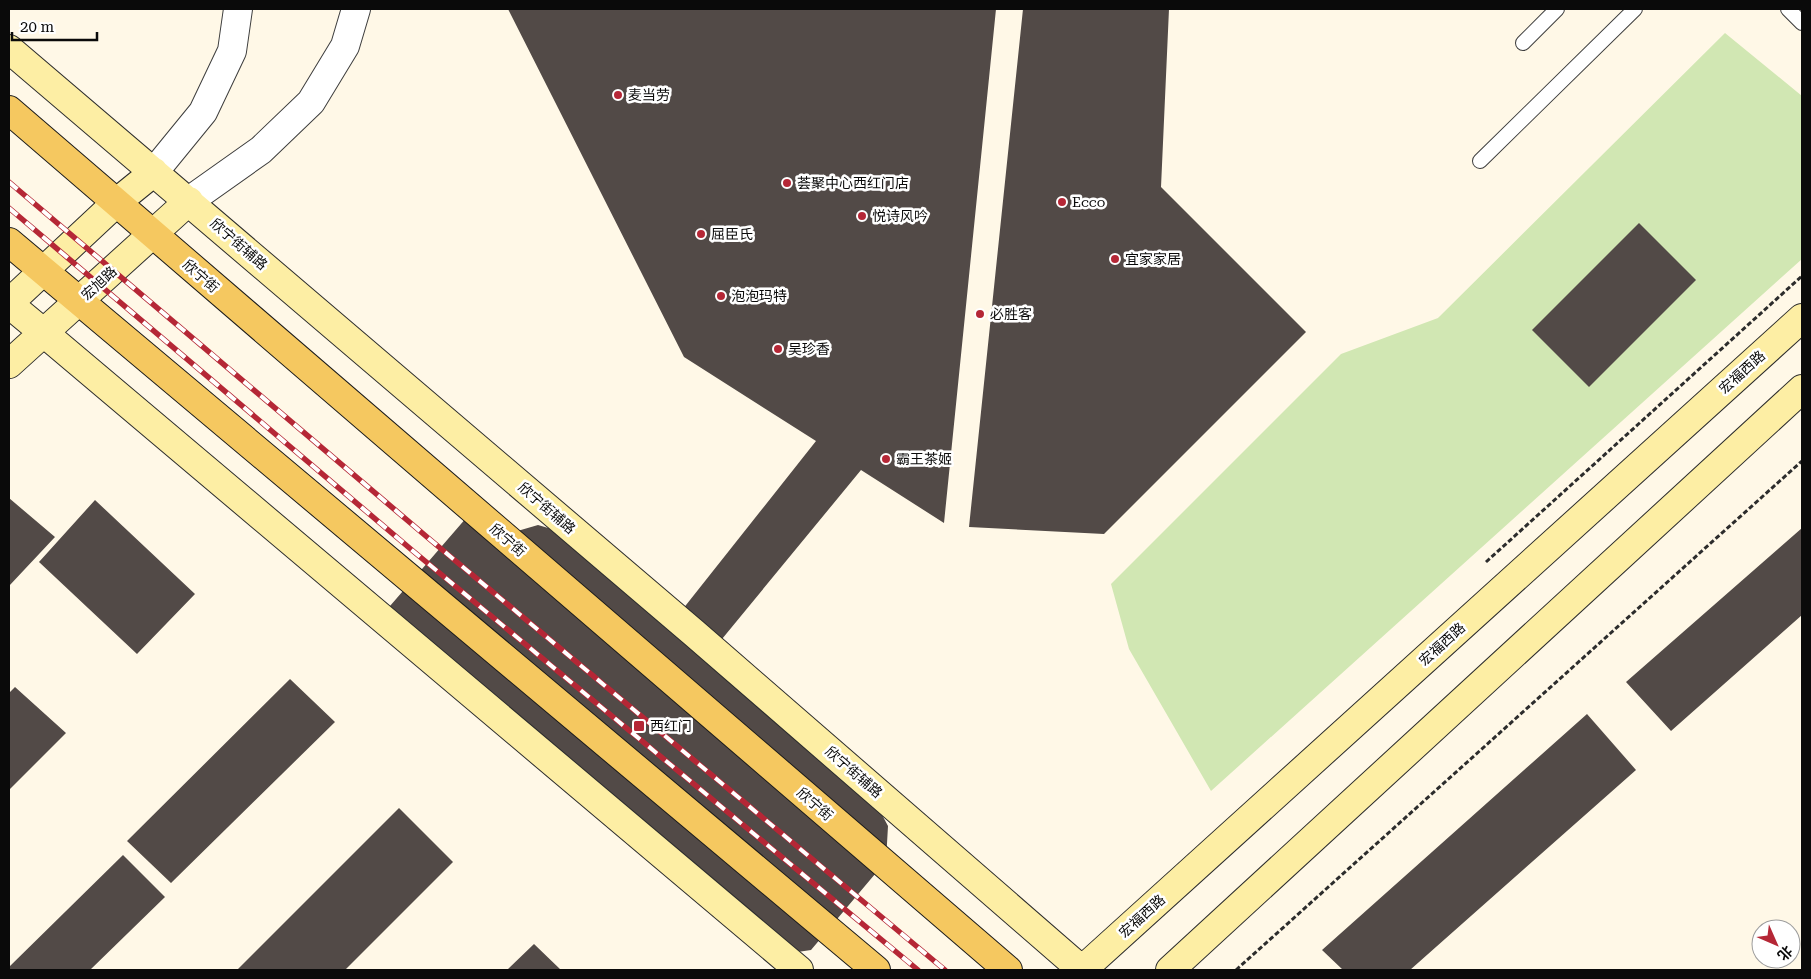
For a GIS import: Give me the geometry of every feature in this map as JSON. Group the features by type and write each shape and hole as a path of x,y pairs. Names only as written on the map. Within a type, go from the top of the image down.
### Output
{"main road":[{"name":"欣宁街","path":"9,110 1008,970"},
{"path":"9,242 876,970"}],"street":[{"path":"238,9 232,51 203,112 154,172 117,202 9,304 799,970"},
{"path":"189,201 261,150 311,102 345,46 356,9"},
{"name":"欣宁街辅路","path":"9,49 686,627 1082,970"},
{"name":"宏旭路","path":"9,364 189,201"},
{"name":"宏福西路","path":"1082,970 1802,318"},
{"path":"1170,970 1802,389"}],"lane":[{"path":"1523,43 1557,9"},
{"path":"1480,161 1635,9"},
{"path":"1788,9 1802,23"}],"path":[{"path":"1236,970 1802,461"}],"green space":[{"path":"1725,33 1802,96 1802,259 1211,791 1129,649 1111,584 1341,354 1438,318"}],"building":[{"path":"508,9 996,9 944,523 861,470 708,656 873,798 888,826 886,861 811,950 784,954 424,653 425,636 390,606 480,502 514,532 538,525 565,533 671,624 816,441 684,357"},
{"name":"宜家家居","path":"1023,9 1169,9 1161,187 1306,332 1104,534 969,527"},
{"path":"1639,223 1696,280 1589,387 1532,330"},
{"path":"9,498 55,537 9,586"},
{"path":"95,500 195,594 137,654 39,562"},
{"path":"1802,528 1802,615 1671,731 1626,682"},
{"path":"290,679 335,722 171,883 127,841"},
{"path":"15,687 66,733 9,790 9,693"},
{"path":"1587,714 1636,770 1410,970 1343,970 1322,950"},
{"path":"399,808 453,862 345,970 237,970"},
{"path":"123,855 165,897 90,970 9,970 9,967"},
{"path":"534,944 561,970 507,970"}],"railway":[{"path":"9,182 427,537 945,970"},
{"path":"9,208 413,551 918,970"}],"place":[{"name":"麦当劳","path":"618,95"},
{"name":"荟聚中心西红门店","path":"787,183"},
{"name":"Ecco","path":"1062,202"},
{"name":"悦诗风吟","path":"862,216"},
{"name":"屈臣氏","path":"701,234"},
{"name":"宜家家居","path":"1115,259"},
{"name":"泡泡玛特","path":"721,296"},
{"name":"必胜客","path":"980,314"},
{"name":"吴珍香","path":"778,349"},
{"name":"霸王茶姬","path":"886,459"},
{"name":"西红门","path":"639,726"}]}
